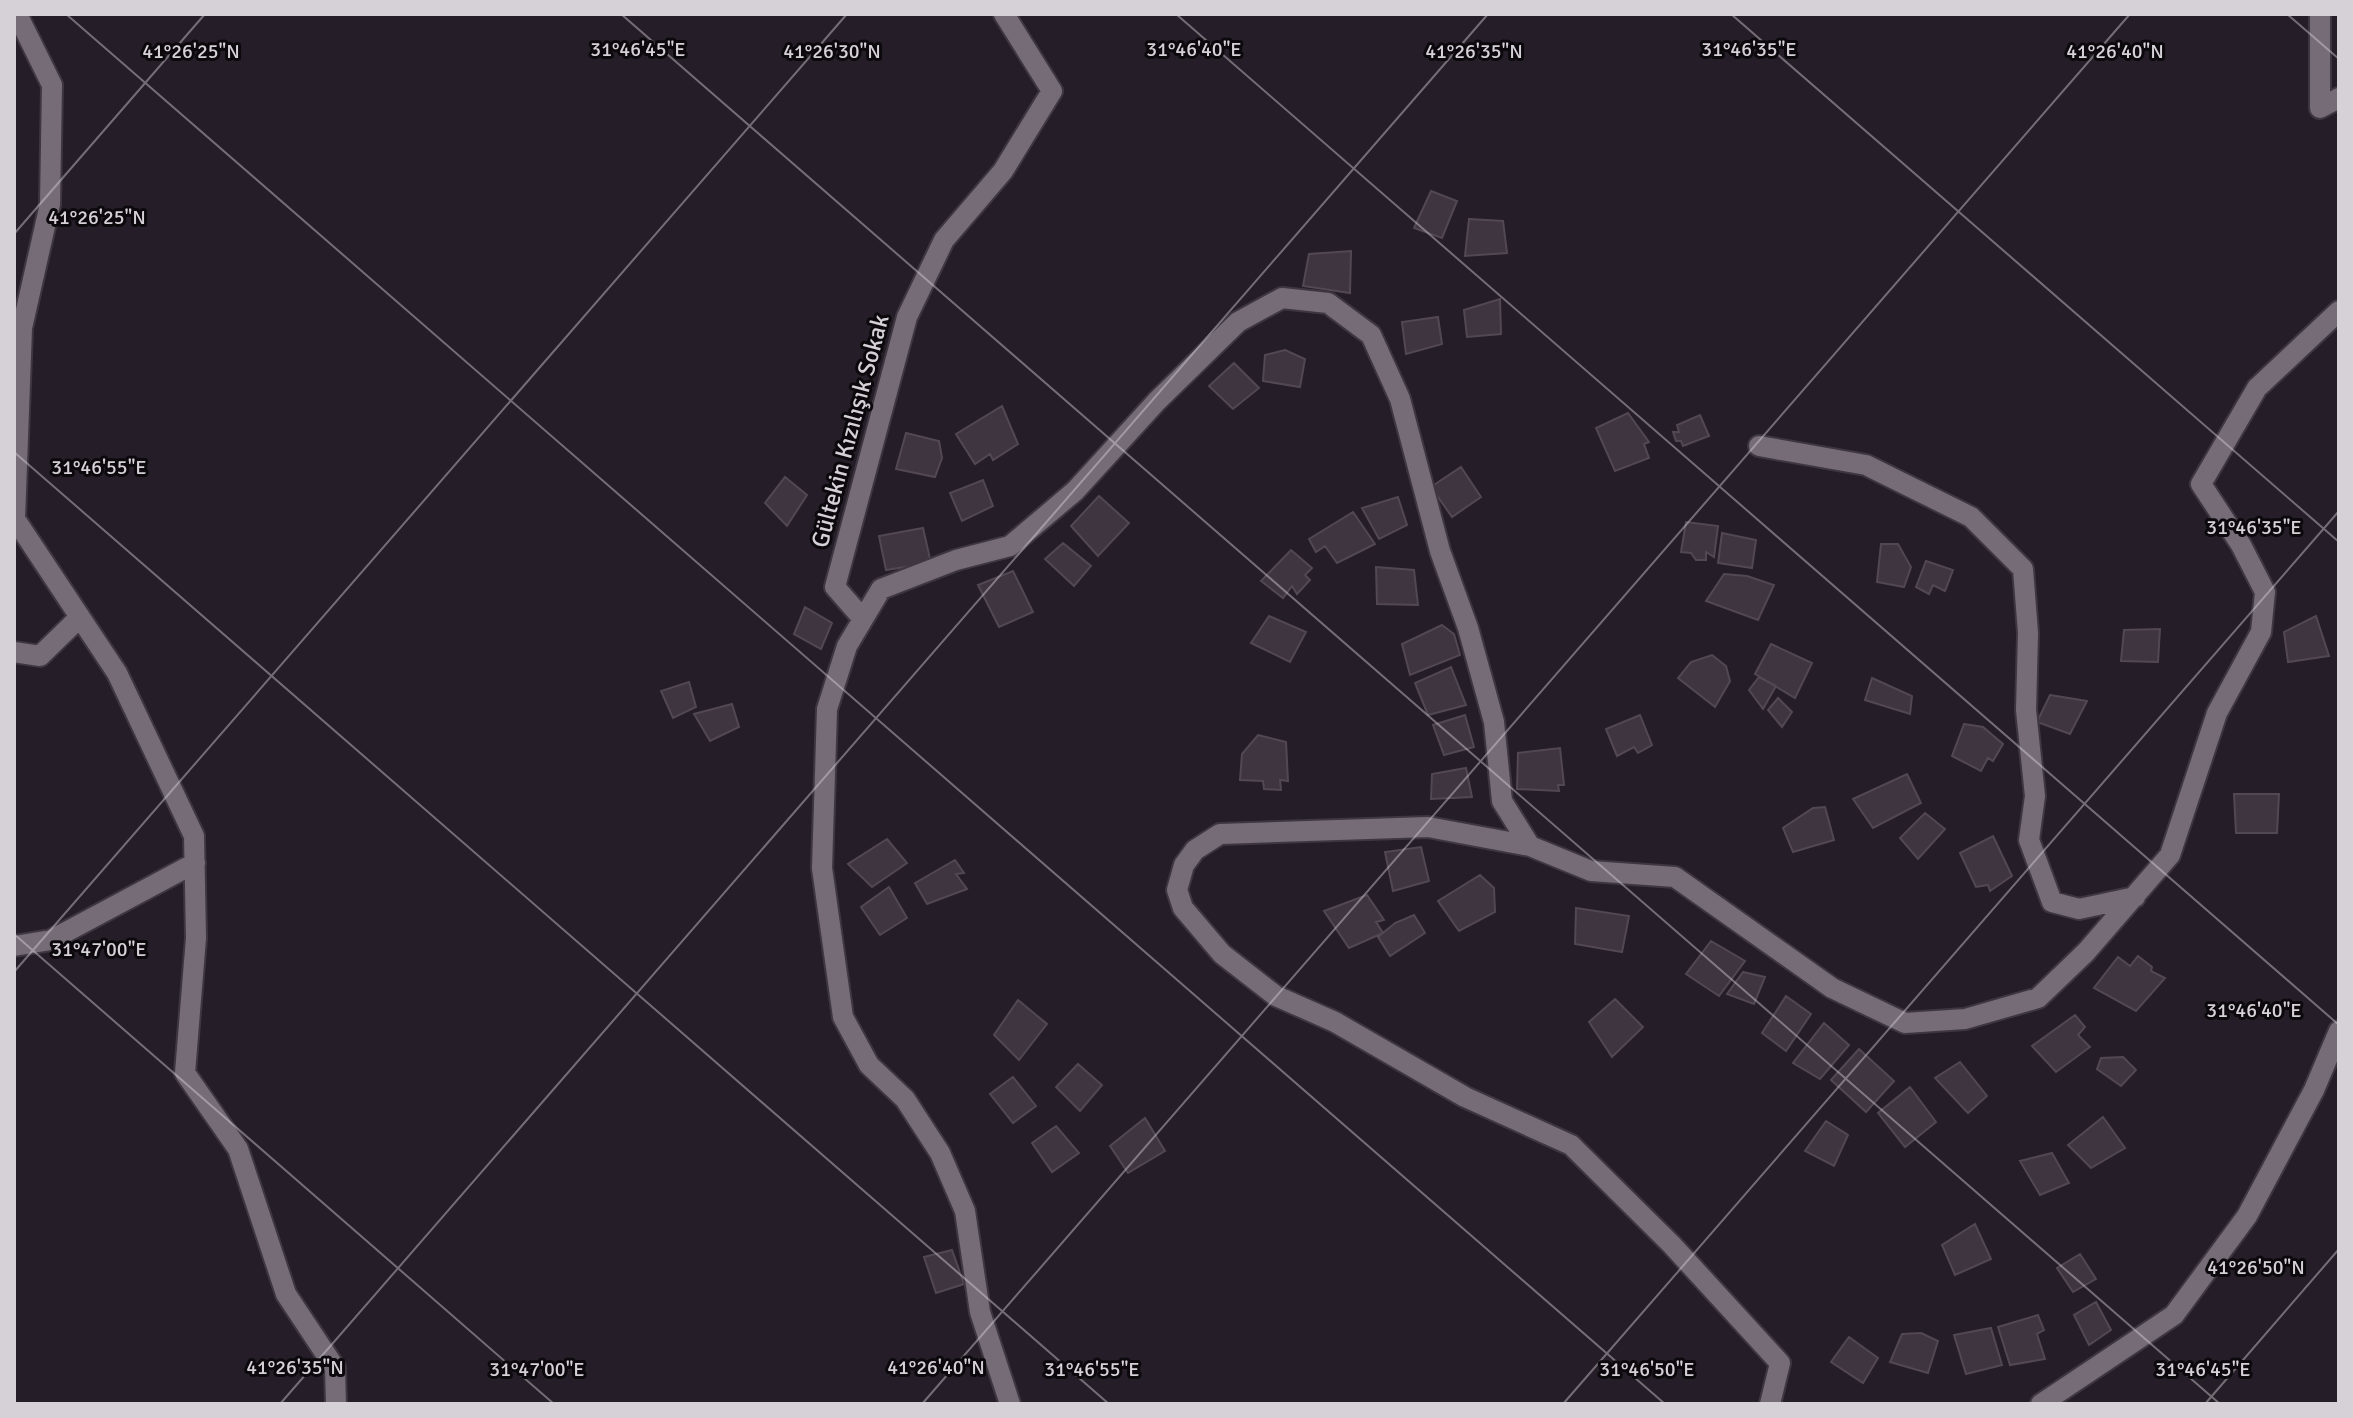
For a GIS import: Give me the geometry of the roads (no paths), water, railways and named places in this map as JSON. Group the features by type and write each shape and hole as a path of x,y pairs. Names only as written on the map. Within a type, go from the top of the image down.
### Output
{"street":[{"path":"17,14 52,85 50,204 22,328 15,519 117,673 194,836 196,938 185,1073 238,1149 286,1294 335,1368 336,1404"},
{"name":"Gültekin Kızılışık Sokak","path":"863,619 835,587 907,317 944,240 1003,171 1052,91 1004,14"},
{"path":"2320,14 2320,108 2339,98"},
{"path":"1010,1404 980,1312 965,1211 959,1197 940,1153 905,1099 869,1065 843,1017 822,868 827,709 847,646 881,589 956,560 1010,546 1075,491 1157,401 1238,322 1282,298 1328,303 1371,335 1400,399 1436,537 1468,628 1494,722 1502,801 1530,846"},
{"path":"1770,1404 1780,1363 1672,1245 1571,1145 1465,1097 1335,1022 1276,996 1222,954 1183,908 1177,890 1184,865 1195,850 1220,834 1428,827 1530,846 1591,871 1675,877 1832,988 1905,1023 1965,1019 2038,998 2086,952 2170,855 2217,713 2261,632 2265,592 2241,545 2201,484 2257,388 2339,311"},
{"path":"1759,446 1866,465 1971,517 2023,569 2028,633 2026,710 2035,796 2029,840 2052,902 2079,909 2135,897"},
{"path":"14,652 40,656 80,617"},
{"path":"14,946 51,940 195,863"},
{"path":"2041,1404 2174,1315 2247,1216 2314,1090 2339,1031"}]}
